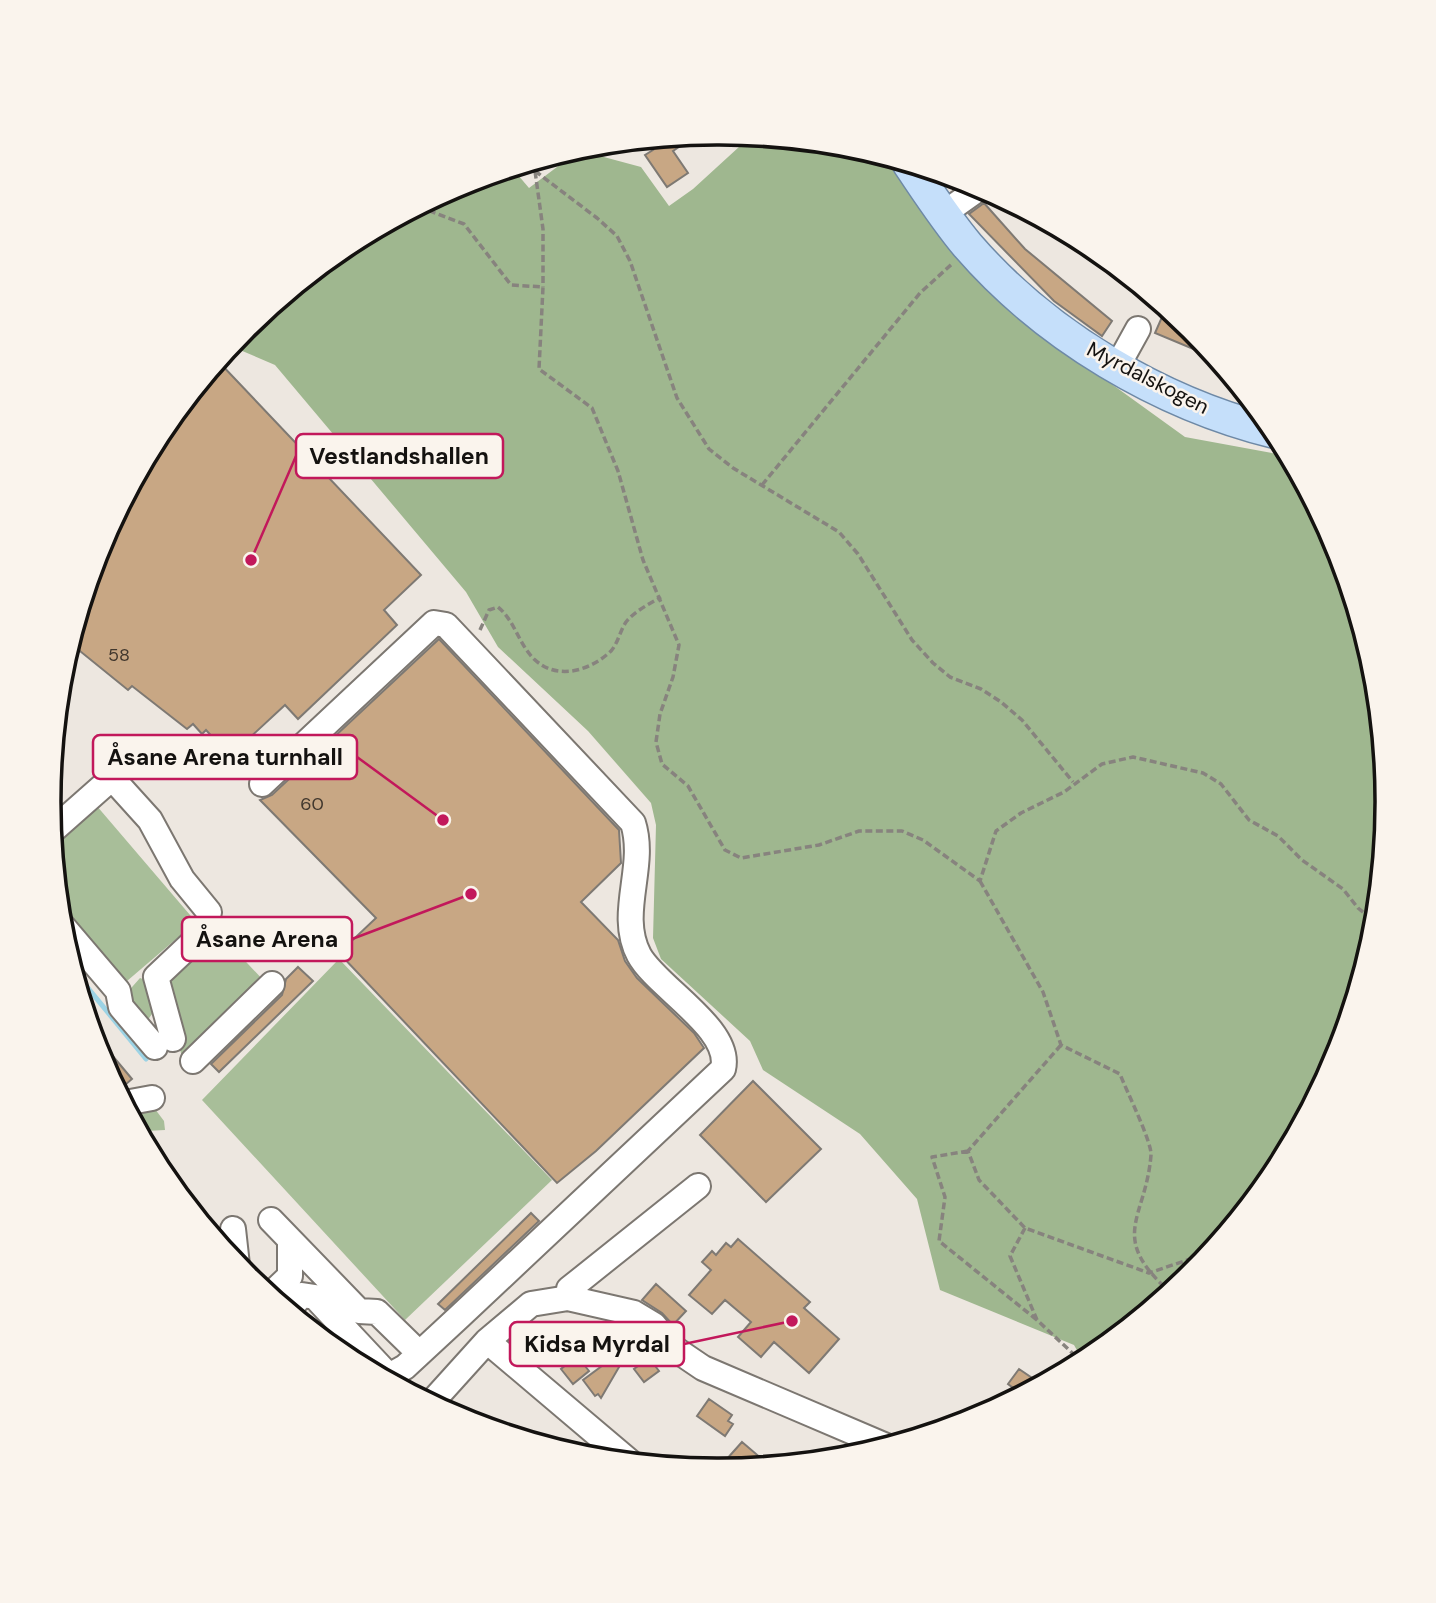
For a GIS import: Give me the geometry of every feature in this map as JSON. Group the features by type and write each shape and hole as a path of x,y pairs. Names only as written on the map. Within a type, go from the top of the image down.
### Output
{"main road":[{"name":"Myrdalskogen","path":"917,176 970,248 1029,304 1087,349 1202,408 1256,426"}],"street":[{"path":"943,214 964,193"},
{"path":"1117,366 1138,330"},
{"path":"262,784 434,623 446,625 633,823 638,841 638,865 631,900 631,936 640,957 712,1032 723,1052 723,1069 405,1367 395,1373"},
{"path":"62,820 111,774 150,820 182,879 209,919 156,978 164,1043 121,1007 118,991 83,966"},
{"path":"193,1060 272,984"},
{"path":"134,1102 152,1098"},
{"path":"568,1298 569,1289 698,1186"},
{"path":"271,1220 359,1311 377,1312 419,1353"},
{"path":"233,1229 235,1246"},
{"path":"277,1288 290,1276 290,1240"},
{"path":"294,1303 302,1295 315,1297 370,1358"},
{"path":"438,1395 487,1341 531,1304 568,1298 635,1313 654,1325 672,1347 703,1368 872,1440"},
{"path":"487,1341 616,1450"}],"path":[{"path":"535,171 543,229 539,369 592,408 618,471 643,560 661,597 679,645 673,677 660,714 656,742 662,764 688,786 725,850 741,858 819,845 859,831 902,831 923,840 980,881 1043,992 1061,1045 1120,1074 1151,1153 1132,1233 1149,1273"},
{"path":"535,171 617,236 630,261 677,398 709,449 761,486 839,532 858,554 912,640 933,663 950,677 981,689 1015,714 1073,782"},
{"path":"430,211 464,224 511,285 543,286"},
{"path":"761,486 919,293 970,248"},
{"path":"479,632 489,610 498,607 510,617 524,646 535,660 553,671 568,673 587,666 612,650 626,622 661,597"},
{"path":"980,881 996,831 1021,813 1064,792 1073,782 1102,764 1133,757 1203,773 1221,784 1249,820 1278,836 1302,860 1343,889 1365,914"},
{"path":"1061,1045 968,1151 932,1157 945,1197 939,1241 1037,1320 1073,1354"},
{"path":"968,1151 979,1180 1025,1228 1149,1273 1162,1285"},
{"path":"1025,1228 1010,1256 1037,1320"},
{"path":"1149,1273 1187,1261"}],"green space":[{"path":"741,146 804,150 846,157 932,181 1052,341 1185,437 1275,454 1307,511 1340,590 1362,673 1369,716 1375,801 1369,887 1362,930 1340,1013 1325,1053 1287,1130 1239,1201 1212,1235 1151,1295 1118,1323 1078,1351 1074,1345 940,1290 917,1199 860,1134 763,1070 750,1041 661,959 653,938 656,825 651,803 588,731 498,647 466,592 275,365 241,350 285,308 353,255 428,212 507,180 519,176 529,188 561,164 599,156 641,167 669,206 693,189"},
{"path":"96,805 196,922 120,987 75,936 67,887 63,834"},
{"path":"216,930 265,982 183,1060 160,981"},
{"path":"339,959 552,1180 405,1320 202,1100"},
{"path":"140,978 148,981 157,1007 147,1021 125,995"},
{"path":"152,1105 164,1121 165,1130 150,1131 137,1107"}],"building":[{"path":"681,146 673,151 688,173 667,187 645,155 653,150 652,148"},
{"path":"984,203 1025,249 1112,321 1102,336 1054,301 969,214"},
{"path":"1162,318 1194,349 1155,333"},
{"path":"224,368 421,575 384,610 397,625 298,719 285,705 230,756 206,730 202,734 193,724 187,729 132,686 128,690 79,651 96,590 111,550 149,473 197,402"},
{"path":"439,639 619,830 621,863 581,902 618,940 625,961 637,978 694,1033 704,1048 596,1151 557,1183 339,953 376,918 260,800 272,795"},
{"path":"298,967 313,981 219,1072 211,1064 282,995 286,979"},
{"path":"112,1055 132,1079 126,1085"},
{"path":"753,1081 821,1149 766,1202 700,1135"},
{"path":"531,1213 539,1221 445,1310 438,1304"},
{"path":"738,1239 810,1302 804,1308 839,1339 809,1373 774,1342 761,1357 738,1337 751,1322 725,1300 712,1314 689,1295 711,1270 702,1262 712,1251 716,1255 726,1243 731,1247"},
{"path":"656,1284 686,1311 673,1325 662,1313 642,1300"},
{"path":"633,1343 601,1398 598,1394 595,1396 583,1380"},
{"path":"577,1356 589,1371 573,1384 561,1369"},
{"path":"649,1358 659,1371 644,1382 634,1369"},
{"path":"1019,1369 1032,1378 1013,1388 1008,1384"},
{"path":"709,1399 732,1415 728,1421 733,1424 725,1436 697,1416"},
{"path":"742,1442 760,1457 728,1458"}],"waterway":[{"path":"89,990 146,1059"}],"place":[{"name":"Vestlandshallen","path":"251,560"},
{"name":"Åsane Arena turnhall","path":"443,820"},
{"name":"Åsane Arena","path":"471,894"},
{"name":"Kidsa Myrdal","path":"792,1321"}]}
